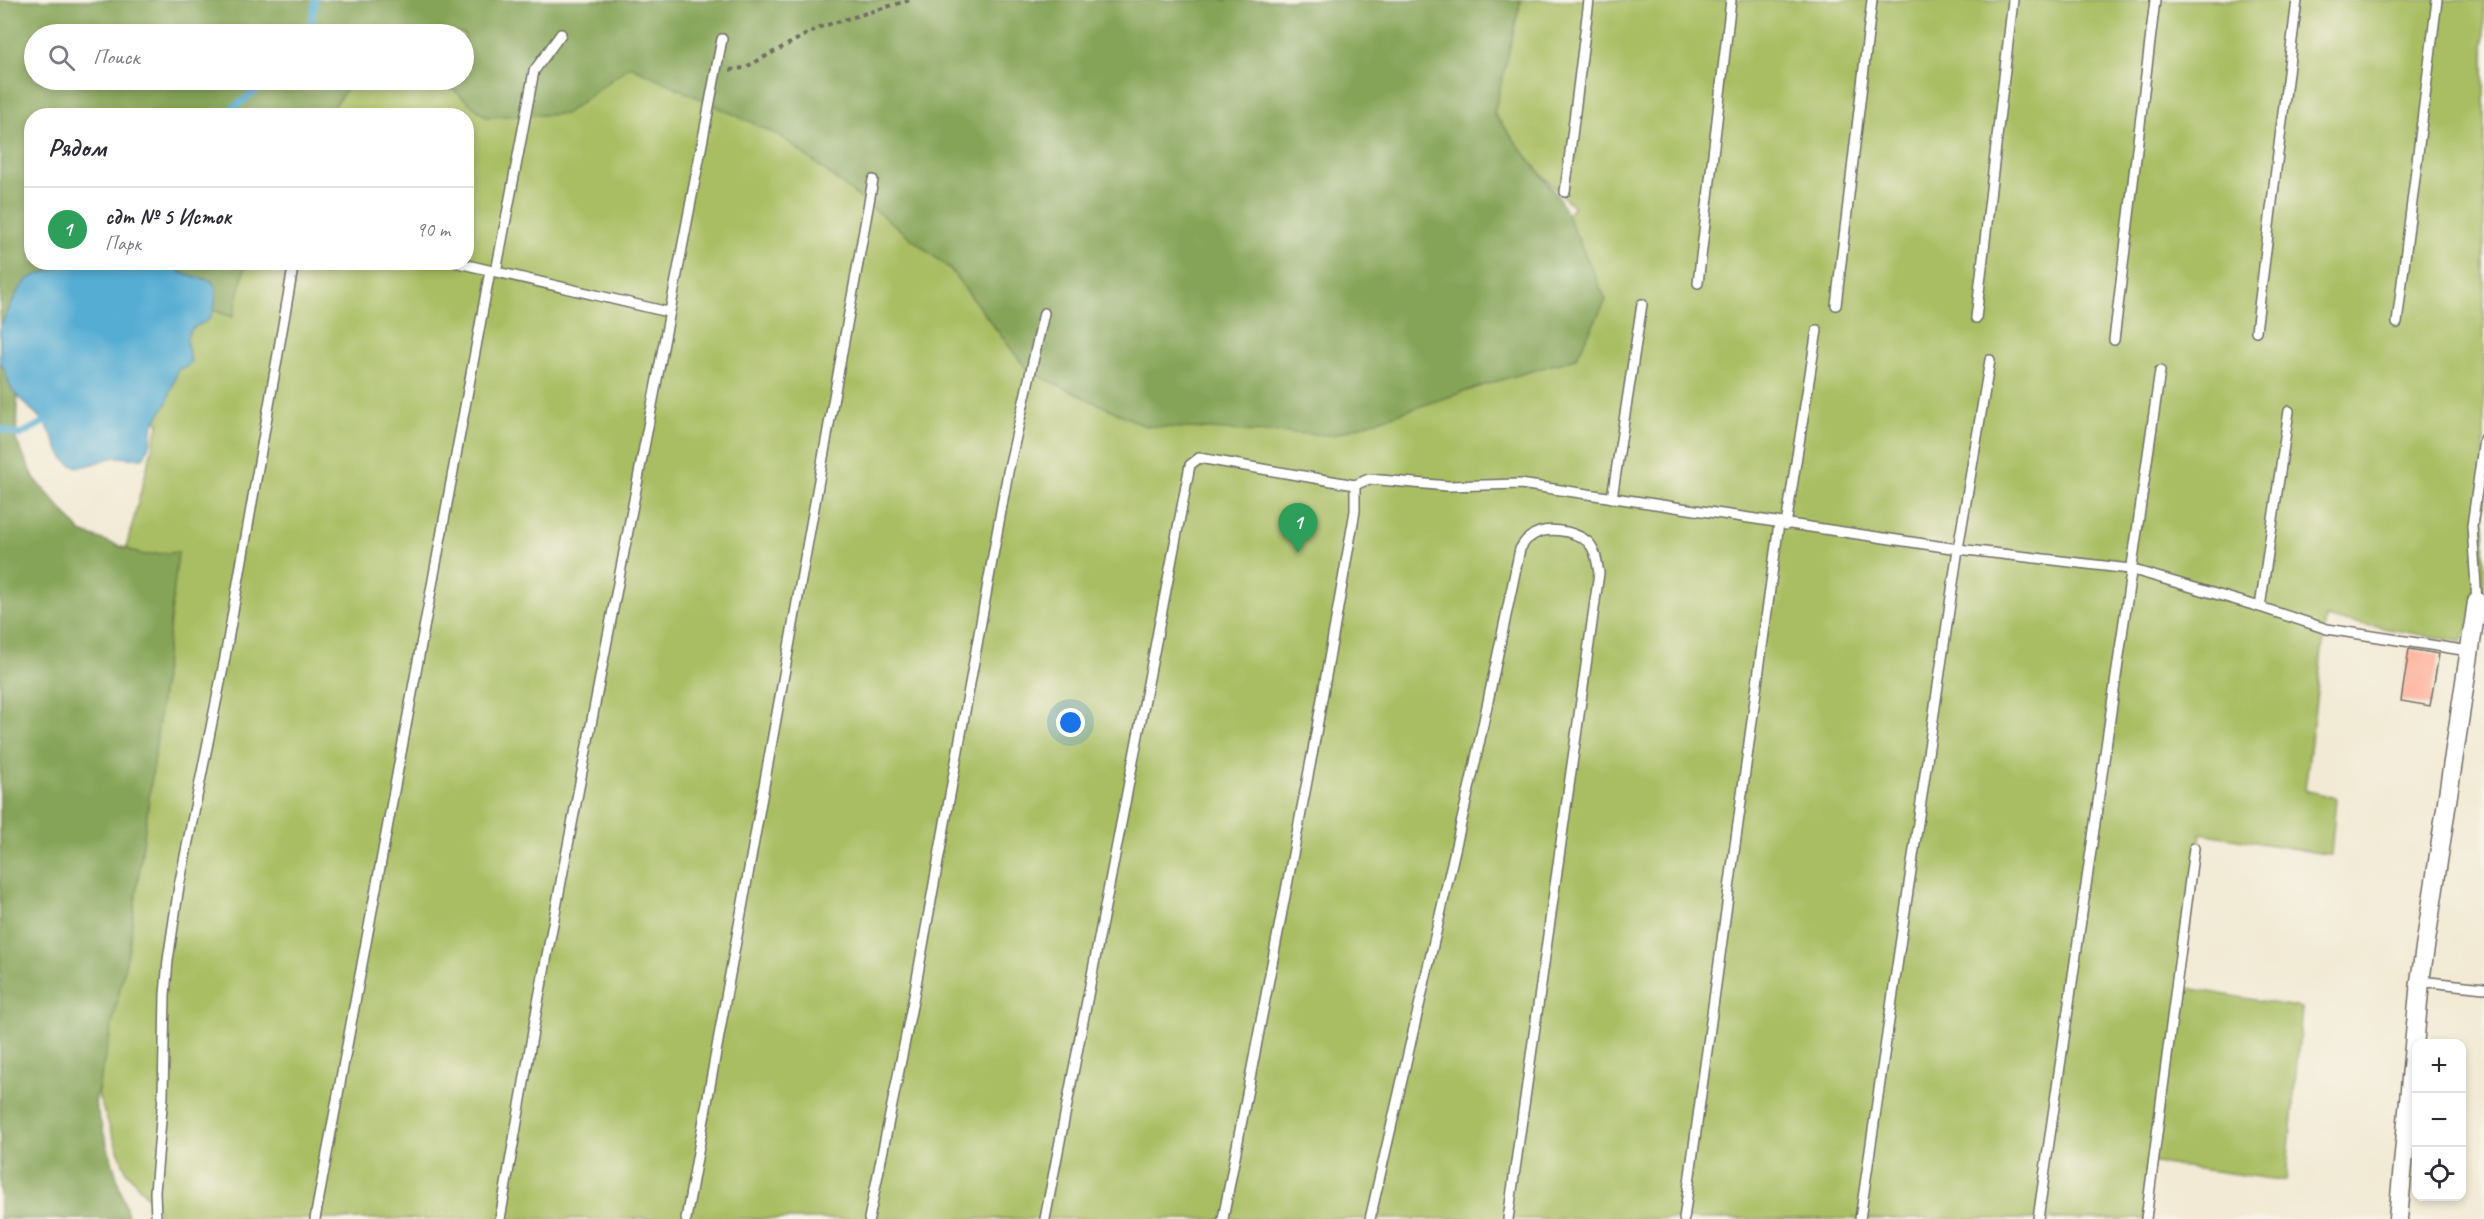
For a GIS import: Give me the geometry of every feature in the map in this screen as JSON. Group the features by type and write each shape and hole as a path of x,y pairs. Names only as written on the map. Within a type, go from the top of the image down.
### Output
{"street":[{"path":"2398,1219 2420,981 2469,651 2480,598"}],"lane":[{"path":"1565,192 1589,0"},
{"path":"1698,283 1731,0"},
{"path":"1836,305 1872,0"},
{"path":"1976,318 2013,0"},
{"path":"2114,340 2155,0"},
{"path":"2256,331 2297,0"},
{"path":"2397,323 2437,0"},
{"path":"315,1219 493,271 534,71 561,34"},
{"path":"500,1219 539,997 668,312 722,39"},
{"path":"686,1219 873,180"},
{"path":"474,267 668,312"},
{"path":"156,1219 155,1192 163,1096 165,995 179,886 224,663 293,270"},
{"path":"1612,498 1642,304"},
{"path":"869,1219 913,1001 1008,472 1044,313"},
{"path":"1684,1219 1783,524 1817,330"},
{"path":"1860,1219 1958,549 1990,360"},
{"path":"2038,1219 2160,371"},
{"path":"2260,607 2289,411"},
{"path":"2480,598 2472,526 2484,439"},
{"path":"1045,1219 1190,465 1199,458 1355,485 1369,479 1448,486 1520,484 1958,549 2130,569 2260,607 2327,630 2469,651"},
{"path":"1223,1219 1315,739 1355,511 1355,485"},
{"path":"1370,1219 1472,774 1520,549 1527,538 1538,532 1551,530 1572,534 1588,543 1596,557 1599,573 1508,1219"},
{"path":"2146,1219 2194,848"},
{"path":"2420,981 2484,988"}],"path":[{"path":"716,73 744,68 820,27 910,0"}],"green space":[{"path":"0,0 1521,0 1494,114 1559,198 1606,300 1576,358 1494,382 1333,435 1145,426 1028,371 950,269 782,137 630,66 565,114 486,117 454,90 474,90 474,24 24,24 24,90 345,90 334,108 24,108 24,270 244,270 233,317 161,293 18,387 16,440 35,479 81,532 144,555 178,552 155,754 129,948 95,1103 129,1219 0,1219"},
{"path":"361,0 473,24 434,24"},
{"path":"1379,0 2484,0 2484,629 2468,627 2462,642 2326,618 2305,790 2336,798 2331,855 2201,833 2181,987 2302,1008 2286,1181 2149,1162 2145,1219 158,1219 158,1210 126,1171 99,1098 87,842 110,610 159,422 54,395 0,246 24,162 24,270 474,270 474,108 305,108 311,90 474,90 474,24 1531,251 1574,207 1375,6"}],"water":[{"path":"51,270 179,270 181,273 212,281 216,288 212,313 207,321 188,334 187,342 191,361 186,367 178,369 167,403 153,424 151,441 144,457 110,458 81,467 68,463 45,424 13,391 0,362 0,327 17,293 27,280"}],"building":[{"path":"2409,649 2439,654 2430,706 2401,701"}],"waterway":[{"path":"311,24 315,0"},
{"path":"233,108 257,90"},
{"path":"0,429 20,435 51,418"}],"place":[{"name":"сдт № 5 Исток","path":"1298,553"}]}
